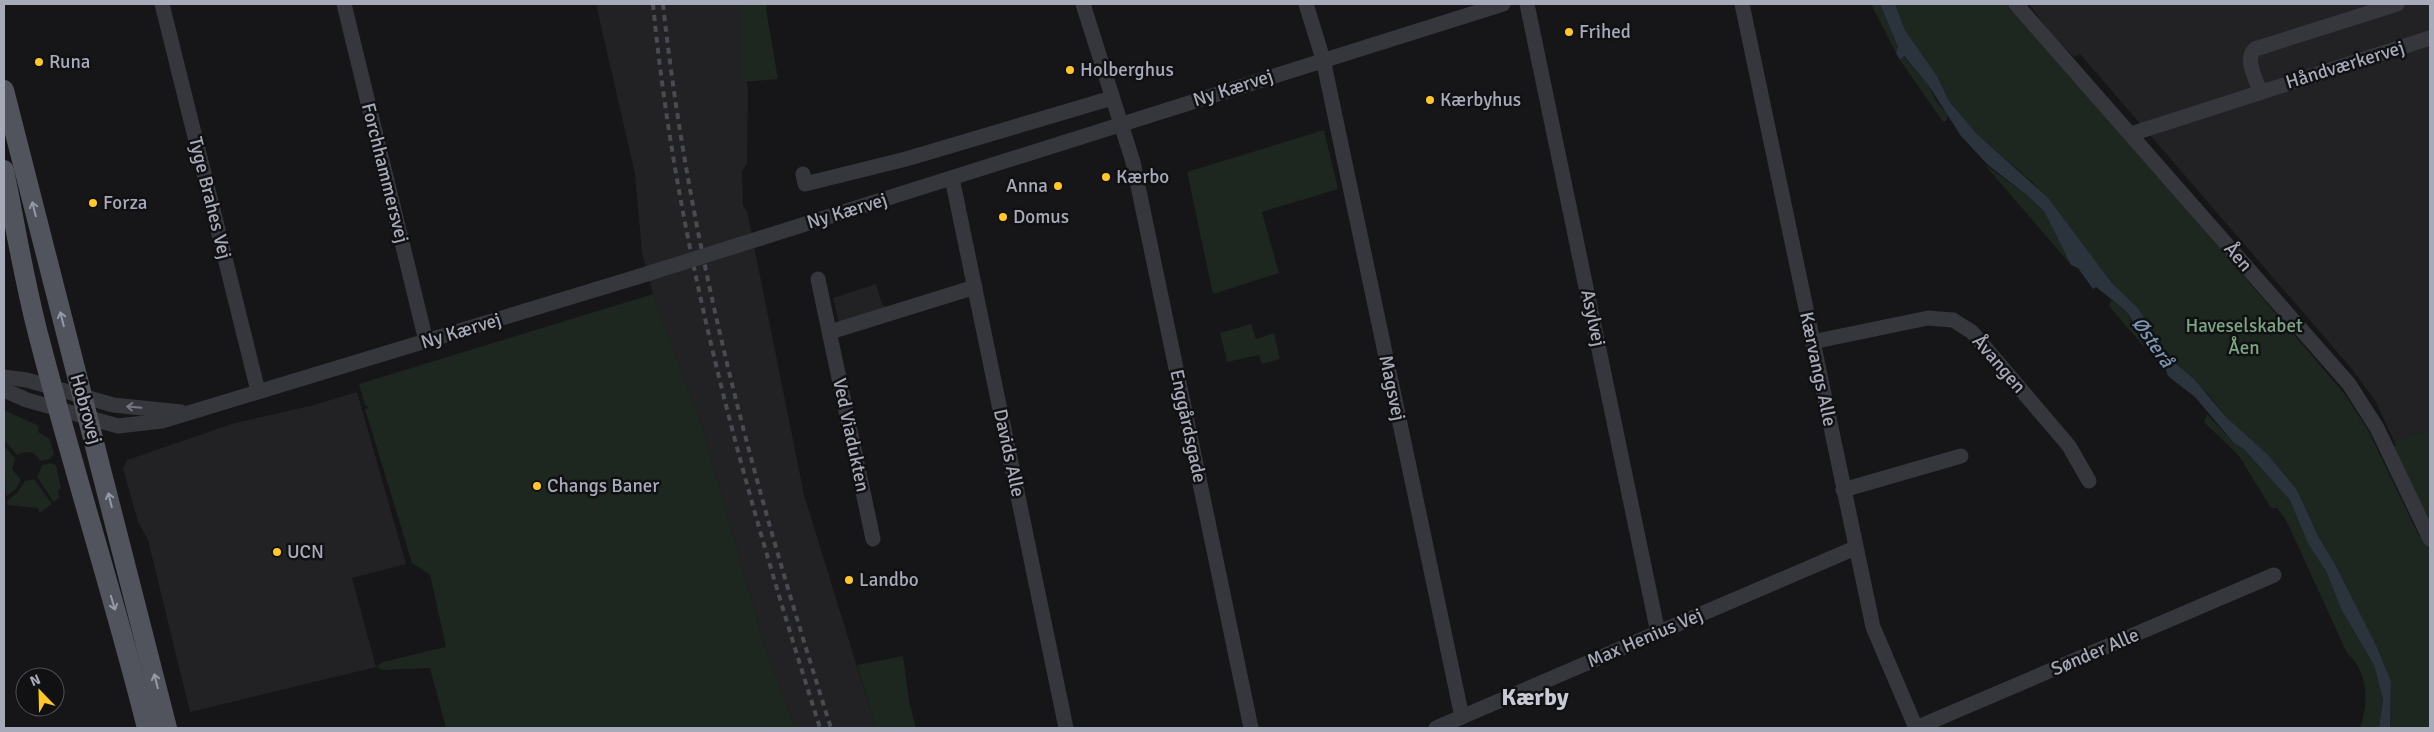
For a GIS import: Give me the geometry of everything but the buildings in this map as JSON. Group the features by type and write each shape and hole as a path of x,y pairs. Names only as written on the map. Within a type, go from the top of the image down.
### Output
{"main road":[{"name":"Hobrovej","path":"4,90 167,728"},
{"name":"Hobrovej","path":"4,170 21,262 53,387 147,728"}],"street":[{"name":"Tyge Brahes Vej","path":"162,4 258,391"},
{"name":"Forchhammersvej","path":"344,4 426,341"},
{"name":"Enggårdsgade","path":"1083,4 1133,162 1251,728"},
{"name":"Magsvej","path":"1306,4 1323,60 1462,717"},
{"name":"Ny Kærvej","path":"4,390 59,409 118,426 140,425 190,412 637,277 1504,4"},
{"name":"Asylvej","path":"1527,4 1658,633"},
{"name":"Kærvangs Alle","path":"1742,4 1873,627 1916,728"},
{"name":"Åen","path":"2016,4 2349,384 2377,428 2429,536"},
{"name":"Håndværkervej","path":"2260,91 2250,59 2250,53 2255,49 2397,4"},
{"name":"Håndværkervej","path":"2131,134 2260,91 2430,38"},
{"name":"Ny Kærvej","path":"803,174 805,184 906,159 1112,98"},
{"name":"Davids Alle","path":"952,178 1066,728"},
{"name":"Ved Viadukten","path":"818,279 873,539"},
{"path":"830,332 975,287"},
{"name":"Åvangen","path":"1812,342 1928,318 1953,320 1972,332 2056,430 2069,446 2089,481"},
{"name":"Ny Kærvej","path":"4,377 53,387 82,397 122,406 190,412"},
{"path":"1843,490 1961,456"},
{"name":"Max Henius Vej","path":"1436,728 1855,548"},
{"name":"Sønder Alle","path":"1916,728 2274,575"}],"shaded area":[{"path":"596,4 741,4 741,82 747,82 748,89 747,164 742,171 743,206 747,211 804,495 876,728 795,728 764,643 703,429 653,294 642,253 635,174"},
{"path":"2029,4 2430,4 2430,430 2394,441 2376,402 2352,369 2080,54 2074,57 2051,34"},
{"path":"876,284 882,304 888,310 840,326 833,298"},
{"name":"UCN","path":"357,392 406,564 352,578 376,667 190,712 148,540 138,522 123,468 127,460 235,423 314,405"}],"green space":[{"path":"741,4 767,4 766,9 778,79 741,82"},
{"path":"1871,4 1880,4 1898,47 1896,53"},
{"name":"Haveselskabet Åen","path":"1895,4 2010,4 2344,393 2368,430 2419,536 2430,530 2430,728 2390,728 2391,681 2376,645 2335,564 2318,536 2297,490 2226,417 2208,394 2169,358 2138,308 2111,282 2033,183 1976,133 1949,101 1937,76 1905,30"},
{"path":"1903,56 1929,86 1936,101 1947,114 1947,120 1943,122 1900,60"},
{"path":"1324,130 1338,189 1262,212 1279,273 1213,294 1187,172"},
{"path":"1984,164 2028,196 2044,211 2071,265"},
{"name":"Changs Baner","path":"653,294 703,429 764,643 795,728 446,728 430,668 383,670 376,667 382,662 446,647 430,575 412,563 365,409 369,408 365,405 359,384"},
{"path":"2111,300 2126,311 2146,349 2109,306"},
{"path":"1251,324 1256,339 1274,333 1280,359 1262,364 1259,355 1227,362 1220,333"},
{"path":"4,410 39,426 38,432 50,439 54,454 50,459 40,461 36,455 30,452 17,455 4,439"},
{"path":"2207,414 2234,443 2244,449 2268,473 2290,500 2326,571 2341,609 2374,665 2383,699 2379,728 2360,728 2366,698 2360,669 2347,653 2286,520 2277,508 2271,508 2239,456 2204,422"},
{"path":"2430,430 2430,526 2392,447 2396,446 2394,441"},
{"path":"4,446 15,458 12,469 21,480 16,489 6,496"},
{"path":"51,463 56,465 61,489 58,490 59,498 54,502 37,477 42,465"},
{"path":"34,479 52,504 40,513 38,508 8,505 7,501 18,492 25,481"},
{"path":"903,656 909,701 916,728 876,728 857,665"}],"water":[{"name":"Østerå","path":"1880,4 1895,4 1905,30 1937,76 1949,101 1976,133 2048,198 2111,282 2138,308 2169,358 2194,379 2226,417 2268,455 2297,490 2318,536 2335,564 2376,645 2391,681 2390,728 2379,728 2383,699 2374,665 2341,609 2326,571 2308,543 2290,500 2244,449 2234,443 2195,397 2168,376 2166,370 2154,357 2126,311 2096,287 2093,289 2078,268 2071,265 2044,211 1988,165 1961,136 1929,86 1904,56 1900,60 1896,53 1898,47"}],"railway":[{"path":"653,4 664,97 679,189 717,371 766,550 820,728"},
{"path":"663,4 675,97 690,189 708,280 729,370 776,549 831,728"}],"place":[{"name":"Frihed","path":"1569,32"},
{"name":"Runa","path":"39,62"},
{"name":"Holberghus","path":"1070,70"},
{"name":"Kærbyhus","path":"1430,100"},
{"name":"Kærbo","path":"1106,177"},
{"name":"Anna","path":"1058,186"},
{"name":"Forza","path":"93,203"},
{"name":"Domus","path":"1003,217"},
{"name":"Changs Baner","path":"537,486"},
{"name":"UCN","path":"277,552"},
{"name":"Landbo","path":"849,580"}],"district":[{"name":"Kærby","path":"1535,697"}]}
